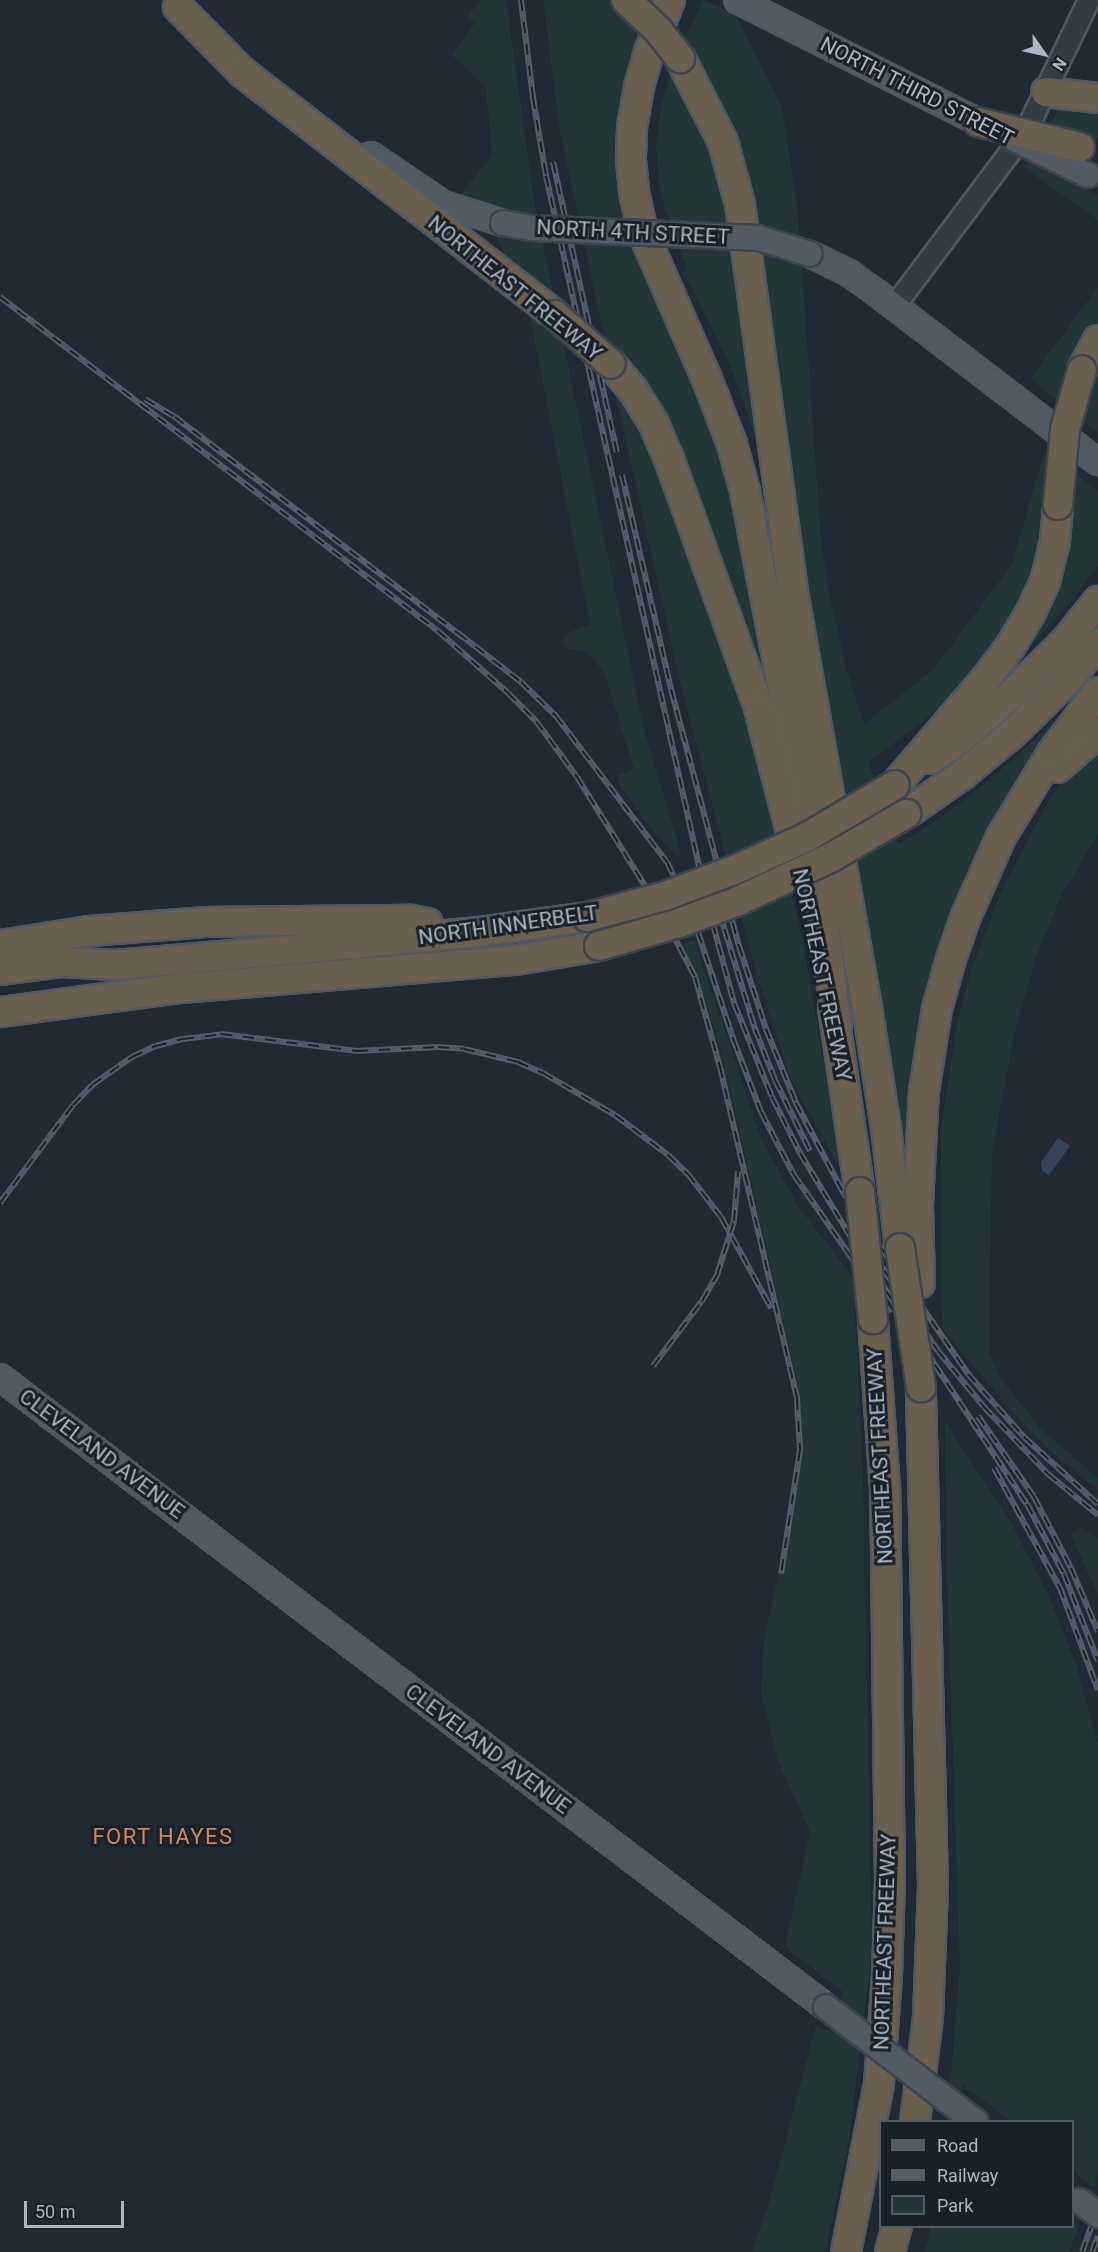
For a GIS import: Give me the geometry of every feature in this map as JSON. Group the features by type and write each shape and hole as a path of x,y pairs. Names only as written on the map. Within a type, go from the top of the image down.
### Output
{"highway":[{"name":"NORTHEAST FREEWAY","path":"626,0 658,30 680,58 723,142 740,204 792,586 867,1007 886,1128 900,1248 921,1387 933,1885 928,2017 915,2120"},
{"path":"670,0 649,52 639,87 632,128 631,161 635,197 654,262 707,379 732,444 745,491 815,854 837,1026"},
{"path":"690,0 662,61 653,90 646,152 651,208 667,252 739,416 792,586"},
{"name":"NORTHEAST FREEWAY","path":"173,3 242,72 555,315 610,364 633,390 652,422 669,459 759,708 779,779 837,1026 860,1192 873,1319 885,1488 890,1882 885,2028 879,2084 855,2219 846,2252"},
{"path":"1046,92 1098,98"},
{"path":"978,123 1057,142 1098,147"},
{"path":"895,785 985,680 1010,647 1030,614 1045,582 1055,541 1065,429 1082,370 1098,340"},
{"name":"NORTH INNERBELT","path":"0,970 62,962 115,965 478,932 587,917 665,896 739,868 807,837 895,785 963,736 1014,692 1065,642 1098,601"},
{"name":"NORTH INNERBELT","path":"0,1012 181,988 516,960 599,946 679,923 736,902 832,857 906,814 962,775 1014,732 1068,679 1098,644"},
{"path":"921,1387 918,1204 921,1125 928,1058 937,1010 966,916 1016,811 1052,753 1098,692"},
{"path":"1016,811 1063,762 1098,733"},
{"path":"0,945 89,931 265,920 411,920 478,932"},
{"path":"0,990 115,965"},
{"path":"842,2252 855,2219"},
{"path":"890,2252 896,2228"},
{"path":"910,2252 915,2228"}],"main road":[{"name":"NORTH THIRD STREET","path":"737,0 978,123 1093,177"},
{"name":"NORTH 4TH STREET","path":"173,3 394,172 443,204 503,223 530,228 759,238 810,254 849,273 1098,462"},
{"name":"CLEVELAND AVENUE","path":"0,1377 975,2120"}],"street":[{"path":"894,307 1018,143 1046,92 1089,0"}],"green space":[{"path":"481,0 506,0 535,207 645,734 681,853 678,858 653,831 617,782 618,776 634,768 605,675 594,659 583,651 568,649 563,645 564,635 590,624 529,311 481,203 459,196 492,156 486,88 452,55 475,23 467,17"},
{"path":"543,0 659,0 621,128 726,458 779,713 771,715 605,341 560,132"},
{"path":"703,0 735,14 782,107 798,212 821,540 830,598 847,671 864,724 934,669 1012,564 1045,450 1098,491 1098,566 1067,606 1028,648 1024,645 1044,538 1024,608 974,676 935,712 868,763 899,844 933,823 985,784 1071,706 1023,773 994,824 924,1008 912,1067 907,1147 901,1148 799,555 755,212 731,126 722,105 683,41"},
{"path":"672,69 702,121 723,181 761,432 754,433 732,370 684,271 687,270 665,210 659,184 656,145 661,106"},
{"path":"1062,105 1098,109 1098,138 1056,132 1032,163 1098,195 1098,220 1022,166"},
{"path":"1098,287 1098,432 1030,379"},
{"path":"615,392 636,418 653,451 734,677 765,776 802,937 843,1174 790,1077 756,973 679,677"},
{"path":"1098,746 1098,834 1061,896 1036,957 1015,1031 992,1152 989,1353 999,1376 1041,1429 1098,1478 1098,1490 1052,1452 1008,1407 942,1328 941,1127 957,1024 971,970 1002,890 1051,796 1072,769"},
{"path":"694,940 762,1141 798,1206 853,1277 863,1474 872,1952 849,2140 825,2252 752,2252 769,2203 816,2026 834,2034 843,1992 785,1947 810,1832 778,1761 761,1692 764,1639 790,1521 801,1447 798,1386 721,1051 706,1002 682,945"},
{"path":"945,1421 1015,1530 1051,1601 1075,1662 1098,1744 1098,2168 1094,2188 1074,2172 1074,2120 1009,2120 962,2085 957,2120 947,2120 960,1967 946,1544"},
{"path":"1082,1527 1098,1539 1098,1594 1070,1534"},
{"path":"1074,2223 1079,2227 1069,2252 925,2252 931,2228 1074,2228"}],"water":[{"path":"1058,1138 1070,1146 1049,1175 1042,1171 1041,1162"}],"railway":[{"path":"521,0 533,98 546,176 707,902 734,1003 772,1097 800,1153 850,1236 1027,1504 1064,1574 1098,1661"},
{"path":"553,162 617,452"},
{"path":"0,297 438,631 508,693 536,721 577,777 659,908 695,977 720,1067 797,1399 800,1450 781,1574"},
{"path":"145,399 175,417 464,638"},
{"path":"622,475 671,689 739,946 766,1029 796,1103 844,1194 968,1374 1024,1437 1098,1504"},
{"path":"458,633 521,682 556,716 667,862 691,912 734,1041 761,1112 794,1175 890,1313"},
{"path":"718,908 755,1029 775,1080 810,1151"},
{"path":"0,1203 73,1105 92,1085 132,1057 156,1046 183,1039 221,1034 357,1051 438,1047 464,1049 518,1062 543,1073 615,1115 668,1155 688,1174 721,1217 771,1308"},
{"path":"653,1366 702,1301 717,1275 734,1221 738,1171"},
{"path":"848,1216 938,1351 984,1407 1048,1474 1098,1515"},
{"path":"978,1416 1034,1497 1071,1568 1098,1632"},
{"path":"994,1468 1060,1588 1098,1690"},
{"path":"1082,2252 1098,2208"},
{"path":"1092,2252 1098,2236"}],"district":[{"name":"FORT HAYES","path":"163,1837"}]}
